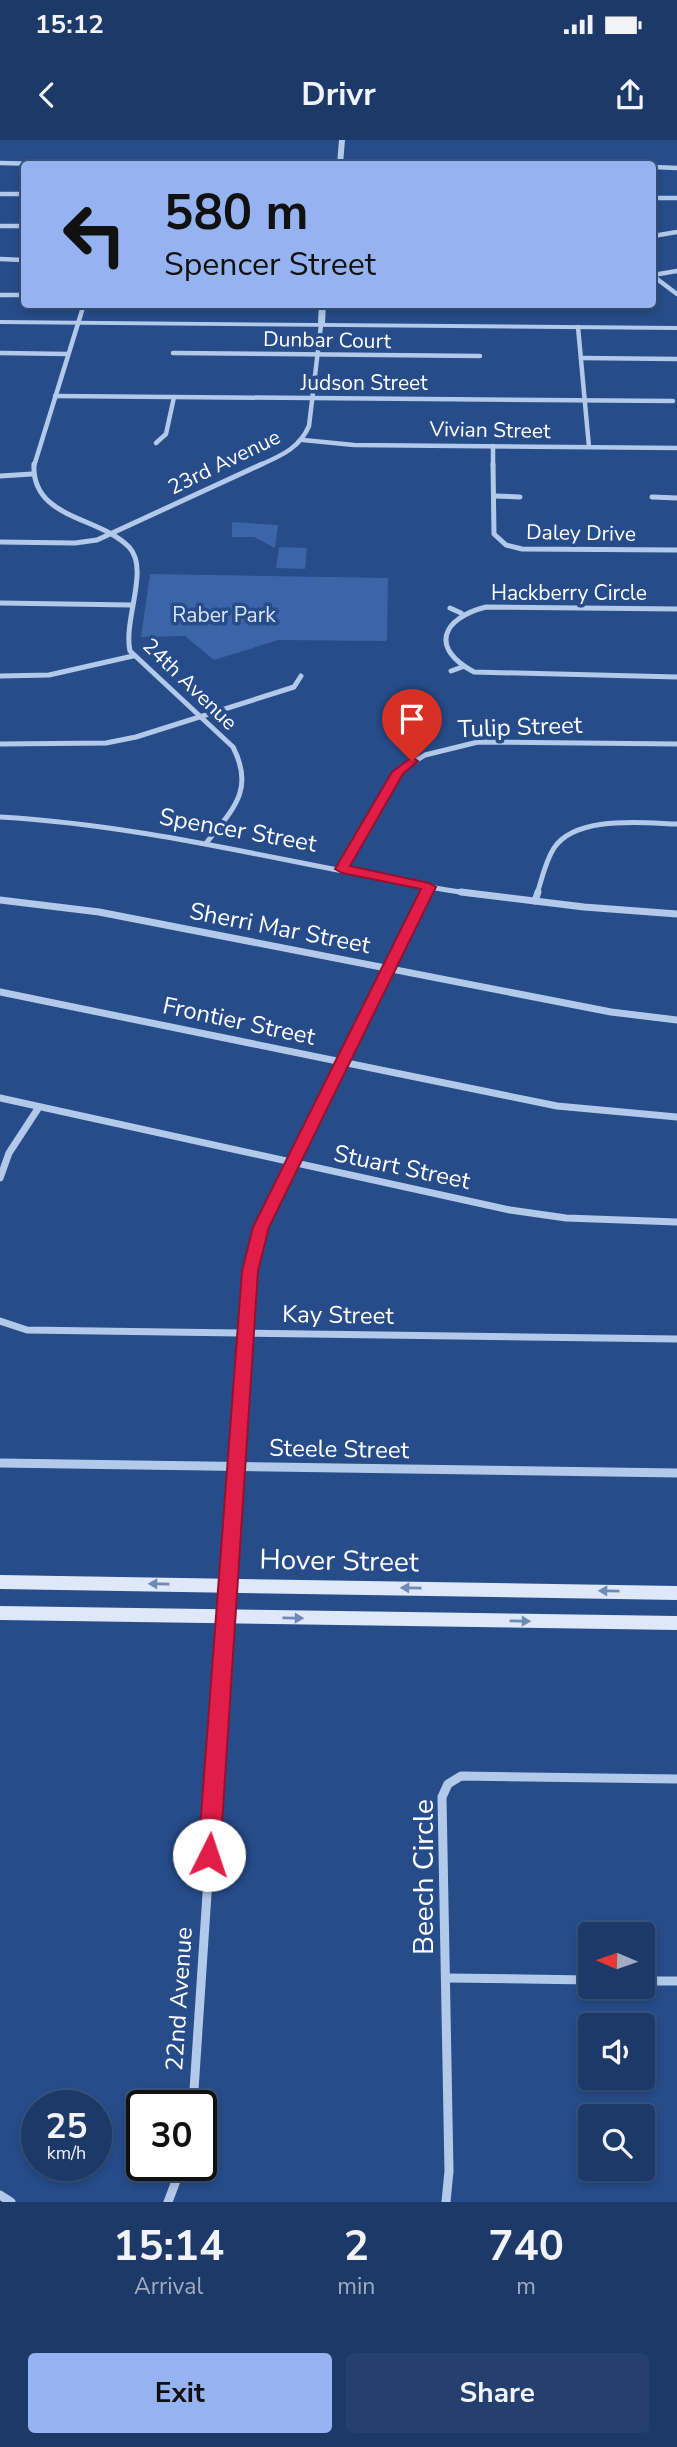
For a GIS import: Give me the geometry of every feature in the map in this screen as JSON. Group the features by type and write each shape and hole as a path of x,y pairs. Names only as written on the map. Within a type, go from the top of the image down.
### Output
{"main road":[{"name":"Hover Street","path":"0,1582 677,1593"},
{"path":"0,1613 677,1623"}],"street":[{"path":"340,161 342,140"},
{"path":"0,163 21,163"},
{"path":"656,167 677,167"},
{"path":"0,194 21,194"},
{"path":"656,198 677,198"},
{"path":"0,226 21,226"},
{"path":"656,236 677,232"},
{"path":"0,259 21,260"},
{"path":"656,275 677,271"},
{"path":"656,278 677,294"},
{"path":"0,295 21,295"},
{"path":"0,476 32,474 34,459 83,308"},
{"name":"23rd Avenue","path":"0,542 75,543 110,534 276,458 303,440 309,426 323,308"},
{"path":"0,321 677,328"},
{"path":"578,327 589,447"},
{"path":"0,353 68,354"},
{"name":"Dunbar Court","path":"173,354 480,356"},
{"path":"581,358 677,359"},
{"name":"Judson Street","path":"55,396 673,401"},
{"path":"156,443 166,434 174,397"},
{"name":"Vivian Street","path":"303,440 354,445 677,448"},
{"name":"Daley Drive","path":"493,446 494,534 506,545 522,549 677,551"},
{"name":"24th Avenue","path":"32,474 38,489 52,505 110,534 128,547 138,562 126,642 133,656 233,747 242,762 246,777 243,792 207,842"},
{"path":"494,496 520,496"},
{"path":"652,497 677,498"},
{"path":"495,549 506,545"},
{"path":"0,603 131,605"},
{"name":"Hackberry Circle","path":"461,667 447,652 447,626 461,614 485,607 677,609"},
{"name":"Hackberry Circle","path":"450,608 461,614"},
{"path":"0,676 49,674 133,656"},
{"path":"451,671 461,667 490,674 677,677"},
{"path":"0,744 75,745 136,737 294,687 301,677"},
{"name":"Tulip Street","path":"342,869 398,772 425,755 478,743 677,744"},
{"name":"Spencer Street","path":"0,817 77,822 207,842 429,887 616,911 677,914"},
{"path":"535,901 554,847 570,834 590,827 612,824 677,824"},
{"name":"22nd Avenue","path":"194,2090 224,1617 250,1271 261,1227 429,887"},
{"name":"Sherri Mar Street","path":"0,900 99,912 611,1012 677,1020"},
{"name":"Frontier Street","path":"0,992 557,1106 677,1117"},
{"name":"Stuart Street","path":"0,1098 510,1210 611,1221 677,1222"},
{"path":"0,1178 9,1153 39,1107"},
{"name":"Kay Street","path":"0,1321 27,1330 677,1339"},
{"name":"Steele Street","path":"0,1463 677,1473"},
{"name":"Beech Circle","path":"446,2202 449,2171 448,1978 442,1797 448,1784 461,1776 677,1779"},
{"path":"448,1978 578,1980"},
{"path":"655,1981 677,1982"},
{"path":"167,2202 176,2181"},
{"path":"0,2195 11,2202"}],"green space":[{"path":"232,522 278,525 275,548 254,537 232,537"},
{"path":"279,547 307,548 305,569 276,568"},
{"name":"Raber Park","path":"150,574 388,578 387,638 386,641 278,640 214,660 185,636 141,637"}],"route":[{"path":"209,1855 250,1271 261,1227 429,887 342,869 398,772 412,761"}]}
